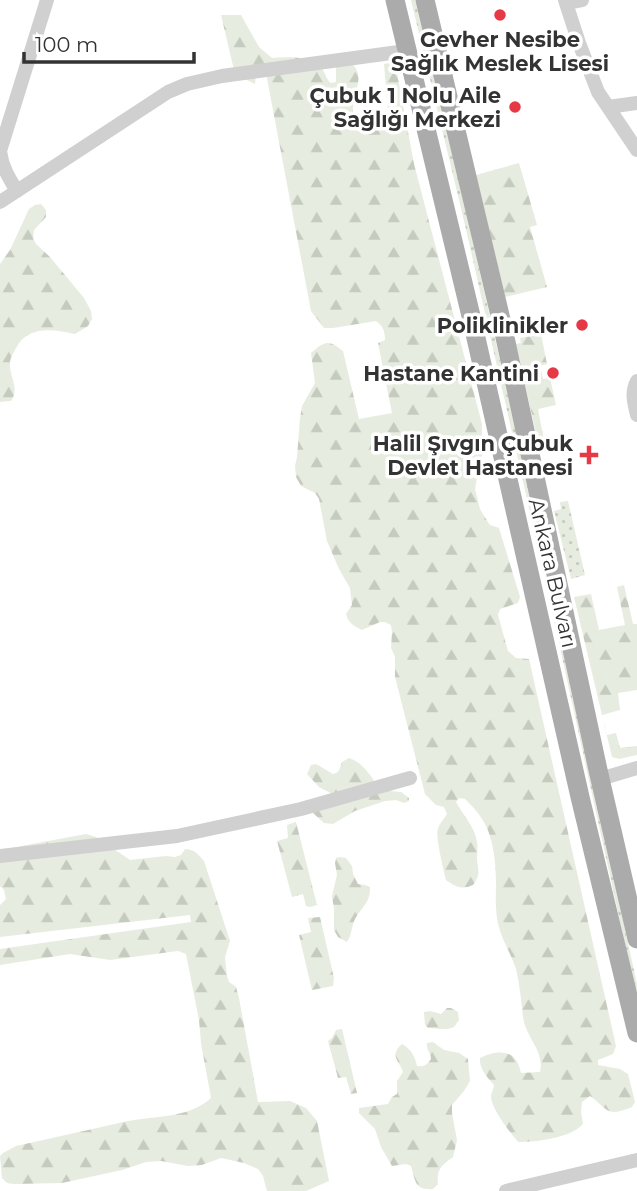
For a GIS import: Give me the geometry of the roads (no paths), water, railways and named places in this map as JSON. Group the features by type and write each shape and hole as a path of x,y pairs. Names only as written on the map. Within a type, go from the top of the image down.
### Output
{"main road":[{"name":"Ankara Bulvarı","path":"394,0 471,316 577,784 637,1033"},
{"name":"Ankara Bulvarı","path":"425,0 503,328 637,939"}],"street":[{"path":"17,191 6,173 1,151 47,0"},
{"path":"582,0 565,1 592,77 598,92 637,149"},
{"path":"0,202 168,92 187,84 222,76 406,51"},
{"path":"608,107 637,103"},
{"path":"635,385 633,400 637,415"},
{"path":"600,779 637,768"},
{"path":"0,856 177,836 301,809 410,778"},
{"path":"506,1191 637,1160"}],"place":[{"name":"Gevher Nesibe Sağlık Meslek Lisesi","path":"500,15"},
{"name":"Çubuk 1 Nolu Aile Sağlığı Merkezi","path":"515,107"},
{"name":"Poliklinikler","path":"582,325"},
{"name":"Hastane Kantini","path":"553,373"},
{"name":"Halil Şıvgın Çubuk Devlet Hastanesi","path":"589,455"}]}
